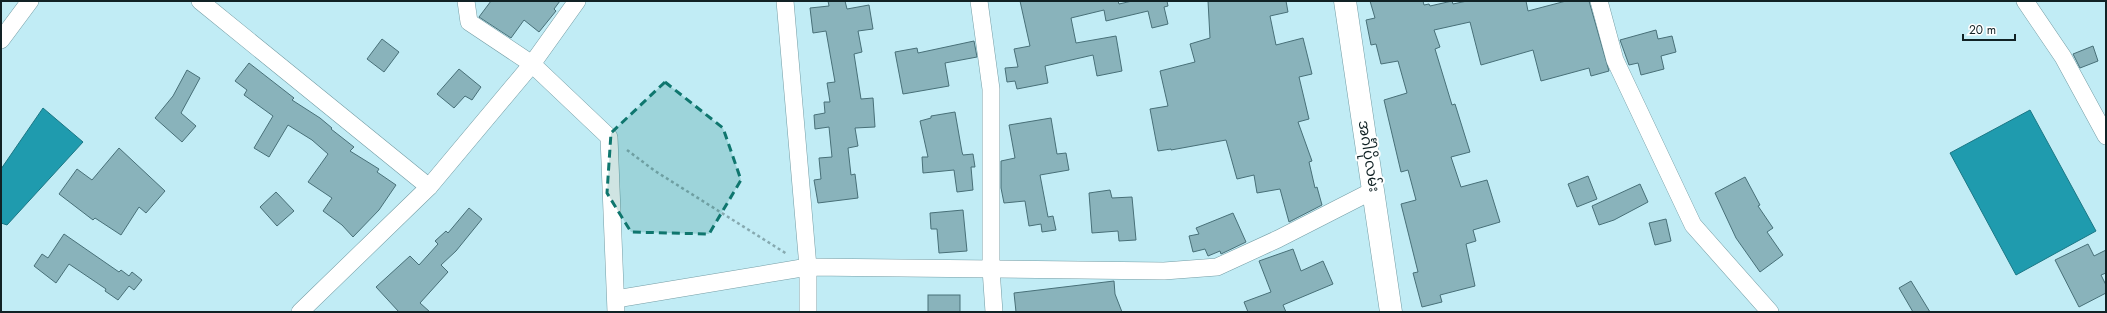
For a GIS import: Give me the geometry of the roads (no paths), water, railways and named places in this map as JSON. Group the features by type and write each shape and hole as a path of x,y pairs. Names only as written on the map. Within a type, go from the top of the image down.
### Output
{"main road":[{"name":"အင်္ဂါပိုလမ်း","path":"1345,1 1392,312"}],"street":[{"path":"1,40 30,1"},
{"path":"200,1 429,187"},
{"path":"466,1 468,22 532,64 608,137 616,306 808,267 1164,271 1217,267 1278,239 1374,190"},
{"path":"300,312 429,187 532,64 577,1"},
{"path":"785,1 808,267 808,312"},
{"path":"979,1 991,89 991,270 994,312"},
{"path":"1599,1 1616,60 1693,225 1770,312"},
{"path":"2025,1 2063,57 2106,136"}],"water":[{"path":"43,108 83,142 7,225 1,223 1,169"},
{"path":"2030,110 2096,231 2016,275 1950,153"}]}
